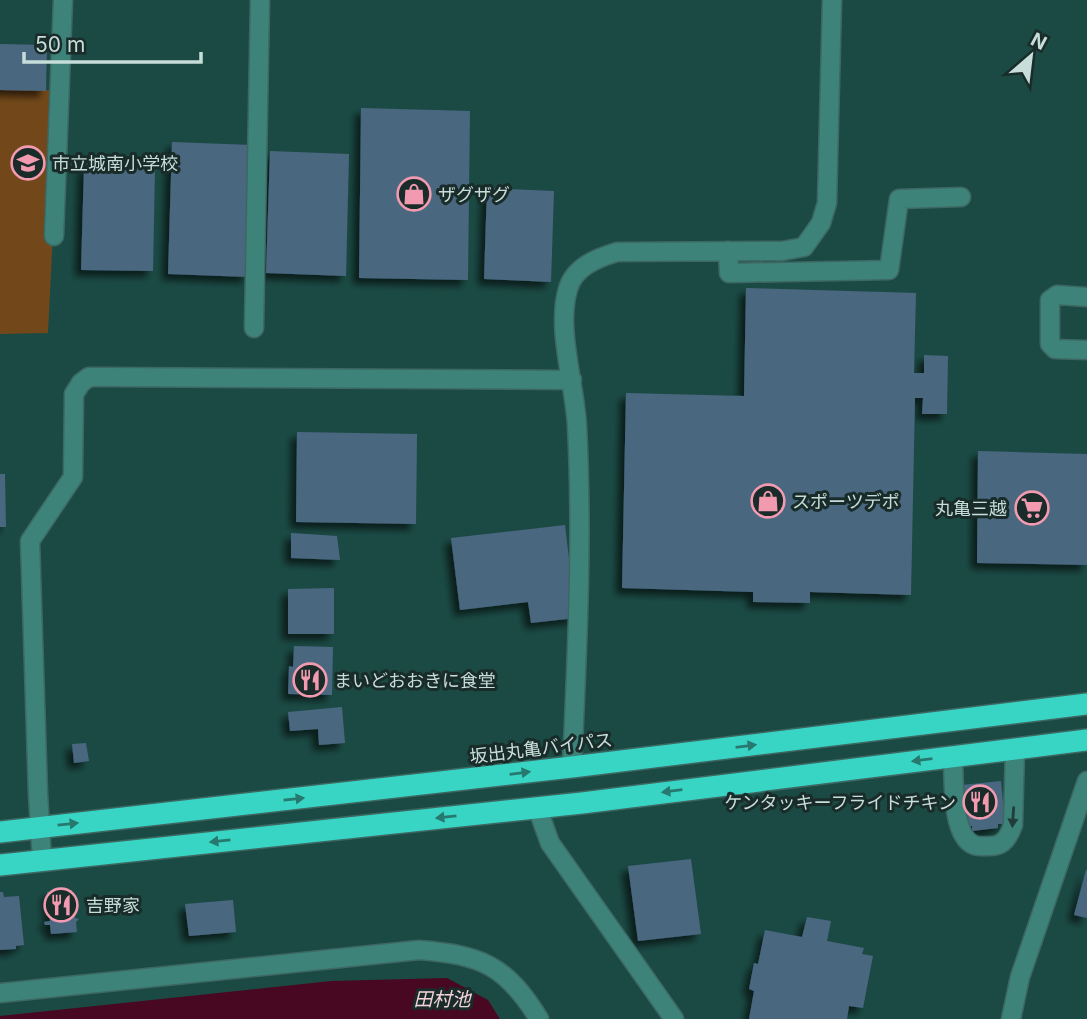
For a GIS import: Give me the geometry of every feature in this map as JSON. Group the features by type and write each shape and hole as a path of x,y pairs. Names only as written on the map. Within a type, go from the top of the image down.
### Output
{"highway":[{"name":"坂出丸亀バイパス","path":"0,832 572,767 1087,704"},
{"path":"0,865 537,807 1087,740"}],"street":[{"path":"54,236 63,0"},
{"path":"254,328 260,0"},
{"path":"572,767 580,531 577,423 563,313 568,286 580,269 598,258 617,252 782,251 804,247 821,223 827,204 832,0"},
{"path":"728,251 729,273 889,270 899,200 961,197"},
{"path":"1087,297 1057,295 1050,300 1050,344 1055,349 1087,350"},
{"path":"42,860 30,541 72,477 72,407 74,394 81,383 89,377 572,380"},
{"path":"953,757 958,825 964,838 975,846 998,846 1009,836 1013,825 1015,749"},
{"path":"1011,1019 1020,977 1087,780"},
{"path":"537,807 550,843 674,1019"},
{"path":"0,993 419,950 477,960 504,973 523,992 539,1019"}],"shaded area":[{"path":"0,90 60,90 48,333 0,334"}],"water":[{"name":"田村池","path":"447,978 488,1000 500,1019 0,1019 0,1016 331,981"}],"building":[{"path":"0,44 47,45 46,91 0,90"},
{"name":"ザグザグ","path":"361,108 470,111 468,280 359,278"},
{"path":"172,142 252,145 248,277 168,274"},
{"path":"270,151 349,154 346,276 266,273"},
{"path":"84,166 155,168 153,271 81,270"},
{"path":"487,188 554,191 551,282 484,279"},
{"name":"スポーツデポ","path":"746,288 916,293 914,373 924,373 924,355 948,356 947,414 922,414 923,398 915,398 911,595 810,592 810,603 753,602 753,592 622,588 626,393 744,396"},
{"path":"297,432 417,434 416,524 296,522"},
{"name":"丸亀三越","path":"978,451 1087,454 1087,565 977,563"},
{"path":"0,474 5,474 6,527 0,527"},
{"path":"565,525 576,618 531,623 528,602 460,610 451,538"},
{"path":"291,533 337,536 340,560 291,558"},
{"path":"334,588 334,634 288,634 288,589"},
{"name":"まいどおおきに食堂","path":"294,646 333,647 332,695 288,694 289,666 293,667"},
{"path":"342,707 345,743 319,745 318,729 290,731 288,712"},
{"path":"86,743 89,761 74,763 72,744"},
{"name":"ケンタッキーフライドチキン","path":"1001,781 1005,824 998,824 998,828 972,831 972,826 966,826 956,794 963,793 962,785"},
{"path":"691,859 701,934 638,941 628,866"},
{"path":"1087,870 1087,918 1074,915"},
{"name":"吉野家","path":"72,890 75,918 79,919 76,922 77,932 51,934 50,925 45,925 44,922 50,921 47,892"},
{"path":"0,892 3,892 4,897 19,896 24,945 16,946 16,949 0,950"},
{"path":"233,900 236,932 189,936 185,904"},
{"path":"807,917 831,921 827,941 864,948 862,954 873,956 863,1008 849,1006 847,1019 749,1019 754,991 749,989 754,963 758,964 765,930 802,937"}],"place":[{"name":"市立城南小学校","path":"28,163"},
{"name":"ザグザグ","path":"414,194"},
{"name":"スポーツデポ","path":"768,501"},
{"name":"丸亀三越","path":"1032,508"},
{"name":"まいどおおきに食堂","path":"310,680"},
{"name":"ケンタッキーフライドチキン","path":"980,802"},
{"name":"吉野家","path":"61,905"}]}
